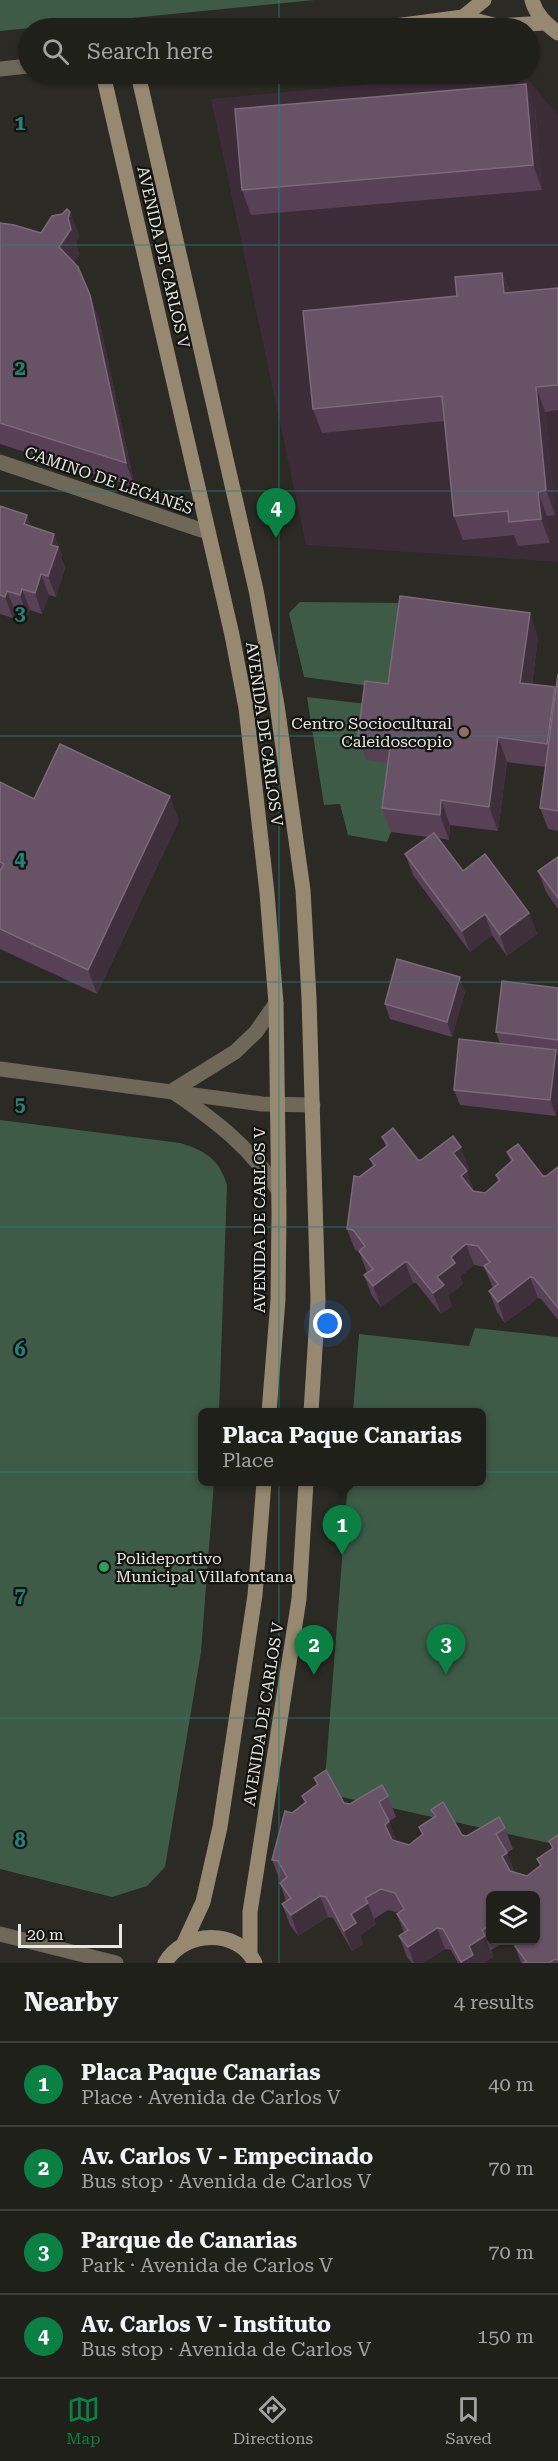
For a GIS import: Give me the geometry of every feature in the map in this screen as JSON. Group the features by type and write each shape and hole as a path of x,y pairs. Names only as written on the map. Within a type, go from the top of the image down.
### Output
{"street":[{"path":"463,17 484,0"},
{"path":"532,0 545,23 558,33"},
{"path":"455,18 467,18"},
{"path":"540,23 545,23"},
{"path":"0,69 18,67"},
{"name":"AVENIDA DE CARLOS V","path":"105,84 232,635 246,708 267,893 276,1003 278,1300 269,1408"},
{"name":"AVENIDA DE CARLOS V","path":"140,84 256,590 278,705 303,890 313,1105 318,1301 311,1408"},
{"name":"CAMINO DE LEGANÉS","path":"0,462 207,532"},
{"path":"172,1091 235,1052 256,1032 276,1003"},
{"path":"0,1069 262,1104 313,1105"},
{"path":"172,1091 218,1123 242,1144 266,1171 279,1191"},
{"name":"AVENIDA DE CARLOS V","path":"165,1963 171,1954 184,1943 203,1902 220,1827 255,1595 264,1486"},
{"name":"AVENIDA DE CARLOS V","path":"252,1958 250,1912 299,1599 306,1486"},
{"path":"0,1934 116,1963"},
{"path":"184,1943 207,1936 229,1940 252,1958"}],"shaded area":[{"path":"370,84 532,84 558,115 558,562 306,545 211,99"}],"green space":[{"path":"0,0 315,0 132,18 18,18 18,29 0,31"},
{"path":"300,602 409,603 399,690 304,677 289,613"},
{"path":"307,697 374,705 400,764 391,832 387,842 348,835 340,804 324,805"},
{"name":"Polideportivo Municipal Villafontana","path":"0,1120 180,1143 210,1157 220,1169 227,1185 219,1408 198,1408 198,1486 214,1486 201,1652 165,1867 147,1886 112,1897 0,1869"},
{"path":"475,1328 558,1337 558,1845 324,1793 348,1486 486,1486 486,1408 353,1408 359,1334 469,1346"}],"building":[{"path":"526,84 533,165 242,190 235,109"},
{"path":"67,209 70,212 68,218 71,229 59,247 78,267 90,295 126,463 0,423 0,223 41,233 52,216 62,214"},
{"path":"502,273 504,293 558,288 558,385 536,387 546,490 538,492 541,519 509,522 508,511 454,516 442,396 313,409 303,311 457,296 455,277"},
{"path":"0,506 27,515 24,524 54,534 51,545 58,547 48,576 41,574 35,593 22,589 20,595 7,591 5,597 0,595"},
{"name":"Centro Sociocultural Caleidoscopio","path":"400,596 530,613 520,683 555,687 547,744 498,737 489,807 441,800 440,815 382,808 391,740 358,736 365,681 388,684"},
{"path":"558,674 558,811 540,808"},
{"path":"60,744 170,796 88,970 0,929 0,871 4,864 0,862 0,782 34,799"},
{"path":"434,833 463,871 485,854 529,913 500,935 485,914 462,931 405,854"},
{"path":"558,857 558,898 538,871"},
{"path":"397,959 460,977 447,1022 385,1004"},
{"path":"502,981 558,988 558,1040 496,1032"},
{"path":"459,1039 556,1050 550,1100 454,1090"},
{"path":"393,1128 418,1160 453,1136 461,1147 453,1153 467,1171 461,1176 473,1191 485,1193 500,1180 496,1175 513,1160 507,1152 518,1144 543,1176 558,1167 558,1308 534,1278 530,1277 498,1302 489,1291 498,1284 484,1266 490,1262 478,1246 466,1244 451,1257 455,1263 437,1277 444,1285 433,1293 408,1262 373,1286 364,1275 373,1269 359,1251 365,1246 353,1230 347,1229 354,1176 359,1177 375,1165 370,1159 388,1145 382,1137"},
{"path":"326,1770 344,1803 350,1804 382,1785 388,1796 379,1802 389,1821 385,1825 392,1840 409,1845 423,1834 419,1827 436,1816 431,1810 443,1802 462,1835 467,1836 499,1817 505,1828 496,1834 507,1853 502,1856 510,1871 527,1876 541,1865 537,1859 553,1848 549,1841 558,1835 558,1960 555,1959 549,1963 523,1963 526,1961 515,1946 540,1945 540,1891 486,1891 486,1928 482,1930 485,1936 469,1946 473,1955 461,1962 443,1929 437,1928 408,1947 399,1936 408,1930 397,1914 404,1909 395,1893 381,1889 365,1898 368,1903 351,1914 356,1923 344,1931 326,1897 320,1896 291,1915 282,1904 291,1898 280,1883 287,1877 278,1861 272,1860 285,1811 292,1813 306,1802 302,1796 318,1784 314,1778"}],"place":[{"name":"Av. Carlos V - Instituto","path":"276,538"},
{"name":"Centro Sociocultural Caleidoscopio","path":"464,732"},
{"name":"Placa Paque Canarias","path":"342,1555"},
{"name":"Polideportivo Municipal Villafontana","path":"104,1567"},
{"name":"Parque de Canarias","path":"446,1674"},
{"name":"Av. Carlos V - Empecinado","path":"314,1675"}]}
